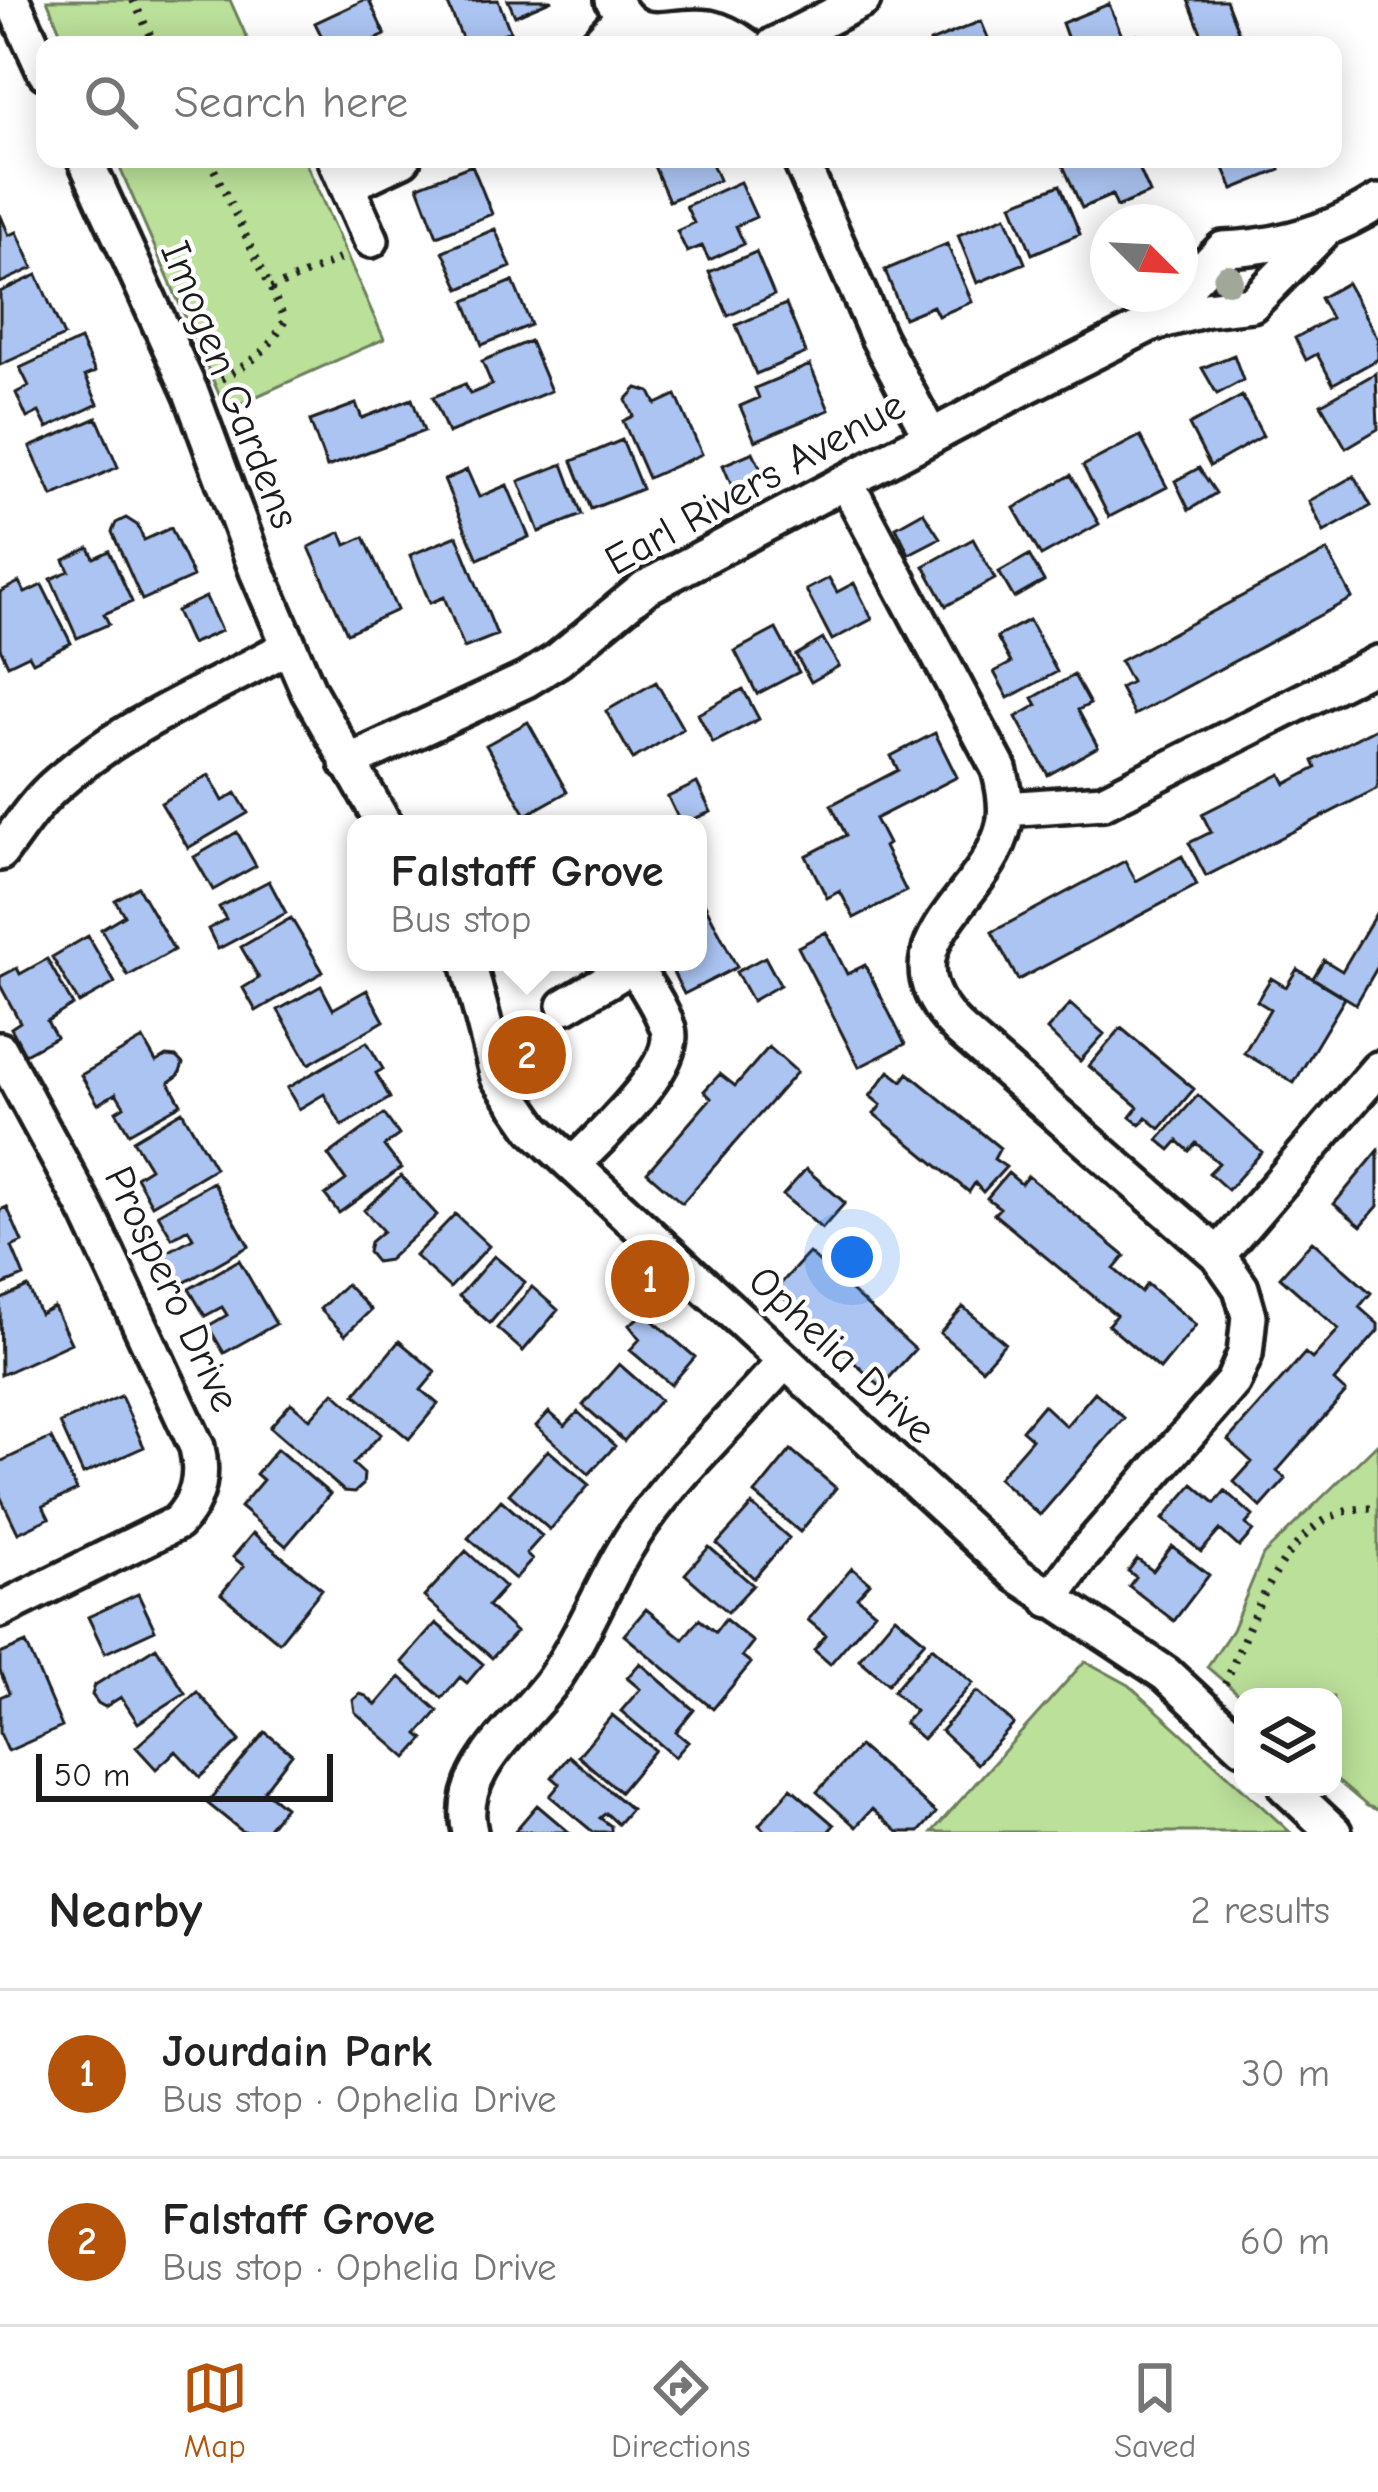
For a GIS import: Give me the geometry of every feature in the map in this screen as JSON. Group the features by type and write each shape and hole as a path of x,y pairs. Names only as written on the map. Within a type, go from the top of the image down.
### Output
{"street":[{"path":"12,0 36,52"},
{"path":"792,36 863,0"},
{"path":"601,36 617,8 646,31 713,29 727,36"},
{"name":"Imogen Gardens","path":"89,168 192,395 256,571 289,646"},
{"path":"804,168 869,318 931,436"},
{"path":"341,172 359,248"},
{"name":"Earl Rivers Avenue","path":"1150,324 1223,249 1260,247 1324,231 1378,202"},
{"name":"Earl Rivers Avenue","path":"347,763 526,680 558,660 645,588 1150,324 1207,309 1252,304 1324,231"},
{"path":"846,482 999,769 1006,809 990,860 931,940 928,978 932,992 959,1029 1218,1256 1241,1288 1250,1316 1245,1354 1233,1382 1080,1558 1050,1600"},
{"path":"0,853 40,800 88,758 148,720 289,646 379,815"},
{"path":"1006,809 1103,802 1378,663"},
{"name":"Ophelia Drive","path":"471,971 504,1090 534,1129 956,1522 1050,1600 1166,1673 1234,1737"},
{"path":"566,1006 622,971"},
{"path":"573,1165 665,1062 668,1028 637,971"},
{"name":"Prospero Drive","path":"0,1050 88,1214 197,1447 201,1466 192,1504 177,1523 0,1610"},
{"path":"1218,1256 1378,1069"},
{"path":"470,1832 466,1816 473,1780 554,1679 625,1548 659,1500 784,1363"},
{"path":"1296,1796 1334,1832"}],"path":[{"path":"133,0 151,36"},
{"path":"192,395 258,359 285,320 213,168"},
{"path":"272,289 359,248"},
{"path":"1226,1681 1270,1588 1302,1540 1332,1516 1347,1510 1378,1509"}],"green space":[{"path":"47,0 230,0 246,36 62,36"},
{"path":"120,168 308,168 384,339 226,410"},
{"path":"1378,1443 1378,1810 1342,1785 1342,1688 1234,1690 1207,1667 1232,1630 1263,1555"},
{"path":"1085,1661 1129,1685 1234,1781 1234,1796 1251,1796 1290,1832 932,1832"}],"building":[{"path":"369,0 385,35 322,36 315,23"},
{"path":"498,0 510,31 498,36 461,36 447,2"},
{"path":"508,0 552,0 515,16"},
{"path":"1188,0 1226,0 1238,31 1202,36"},
{"path":"1109,4 1122,36 1067,36 1062,23"},
{"path":"981,21 987,36 945,36"},
{"path":"473,168 492,214 437,236 418,186"},
{"path":"655,168 714,168 719,180 669,201"},
{"path":"1064,168 1139,168 1150,193 1124,204 1116,204 1112,195 1082,208"},
{"path":"1224,168 1280,170 1233,189"},
{"path":"740,182 756,217 736,226 744,244 709,260 702,246 687,252 677,231 694,223 686,206"},
{"path":"1060,185 1080,234 1032,254 1012,204"},
{"path":"0,214 9,235 17,232 33,268 0,283"},
{"path":"1006,216 1025,263 977,283 958,235"},
{"path":"495,229 511,267 460,289 443,251"},
{"path":"947,244 972,302 938,316 933,306 904,318 885,270"},
{"path":"756,252 774,295 728,316 709,272"},
{"path":"37,275 64,336 0,365 0,292"},
{"path":"513,281 531,325 482,345 465,301"},
{"path":"1347,283 1378,339 1378,359 1333,384 1317,354 1306,360 1295,338 1331,318 1320,298"},
{"path":"786,304 806,353 756,374 736,325"},
{"path":"80,340 95,372 85,376 98,404 47,428 39,412 27,418 16,393 29,386 20,368"},
{"path":"530,341 551,391 448,433 433,397 465,384 470,394 492,385 482,361"},
{"path":"1234,355 1243,380 1217,394 1202,368"},
{"path":"810,365 829,410 755,441 740,406 759,398 755,388"},
{"path":"1376,373 1378,429 1346,448 1321,404"},
{"path":"637,388 650,392 656,404 676,395 702,454 648,478 623,421 633,416 626,400"},
{"path":"1242,396 1263,436 1210,466 1189,425"},
{"path":"412,399 424,431 327,467 310,421 356,404 362,418"},
{"path":"97,418 118,467 52,496 30,447"},
{"path":"1140,436 1167,487 1109,517 1083,466"},
{"path":"622,440 642,489 591,509 572,461"},
{"path":"753,452 765,478 734,491 723,465"},
{"path":"563,464 582,515 539,532 519,481"},
{"path":"1199,468 1216,493 1189,510 1175,481"},
{"path":"467,470 479,497 507,485 529,537 478,559 444,480"},
{"path":"1071,475 1099,524 1041,556 1014,508"},
{"path":"1354,476 1371,506 1324,532 1309,501"},
{"path":"923,512 940,538 909,554 896,527"},
{"path":"126,518 137,525 144,540 171,528 193,577 142,600 112,532"},
{"path":"341,532 346,545 364,537 397,610 347,633 309,547"},
{"path":"457,536 497,635 464,648 444,597 430,603 410,555"},
{"path":"973,539 995,579 946,606 924,566"},
{"path":"89,548 94,558 109,551 132,602 104,614 109,624 77,638 51,579 69,571 64,560"},
{"path":"1327,551 1352,598 1134,715 1120,688 1131,682 1120,661"},
{"path":"1029,555 1044,581 1014,598 999,572"},
{"path":"829,578 837,592 854,583 872,619 832,640 806,590"},
{"path":"19,582 25,593 42,585 71,643 33,662 29,655 8,665 0,648 0,592"},
{"path":"206,597 221,631 191,644 176,611"},
{"path":"1029,620 1057,672 1008,698 994,672 1011,663 997,637"},
{"path":"776,629 799,672 757,694 735,651"},
{"path":"823,639 839,666 811,682 796,655"},
{"path":"1074,675 1090,704 1078,710 1098,747 1048,775 1016,717 1037,705 1033,698"},
{"path":"656,682 683,729 633,759 606,711"},
{"path":"743,689 759,719 713,743 698,714"},
{"path":"528,722 567,792 526,815 486,745"},
{"path":"1378,727 1378,788 1206,876 1189,843 1211,832 1202,814 1281,774 1286,784 1316,768 1313,761"},
{"path":"935,733 957,777 875,819 906,891 854,918 840,891 827,898 806,856 846,835 831,805 898,770 891,756"},
{"path":"209,775 223,801 236,793 248,813 188,848 161,803"},
{"path":"697,783 711,812 677,815 668,797"},
{"path":"237,832 256,866 213,890 194,857"},
{"path":"1182,856 1197,885 1018,980 992,932 1125,861 1136,881"},
{"path":"269,881 286,913 218,949 208,929 226,919 219,907"},
{"path":"138,887 174,950 128,976 101,929 124,915 115,900"},
{"path":"707,909 737,967 684,994 672,971 707,971"},
{"path":"1378,910 1378,966 1356,1004 1313,978 1324,960 1342,971"},
{"path":"291,918 323,972 256,1011 243,988 259,978 241,947"},
{"path":"826,932 847,974 865,965 905,1044 859,1067 798,947"},
{"path":"88,936 115,983 79,1003 52,957"},
{"path":"765,957 780,985 752,1001 736,972"},
{"path":"47,959 73,1005 47,1021 56,1037 25,1054 11,1028 20,1022 0,977 17,968 20,974"},
{"path":"1297,969 1345,998 1294,1083 1244,1053 1270,1009 1257,1001 1271,978 1286,987"},
{"path":"321,986 333,1009 367,990 384,1021 309,1064 278,1010"},
{"path":"1070,1004 1104,1034 1080,1061 1047,1030"},
{"path":"1121,1028 1194,1089 1160,1129 1146,1117 1140,1125 1130,1117 1138,1107 1089,1066"},
{"path":"143,1039 156,1062 166,1056 183,1064 169,1082 181,1104 129,1133 116,1111 124,1106 116,1093 98,1104 81,1075"},
{"path":"367,1042 383,1069 376,1073 390,1098 342,1126 324,1094 299,1109 287,1088"},
{"path":"769,1047 797,1072 682,1203 647,1172 711,1098 704,1091 720,1074 735,1086"},
{"path":"889,1071 902,1081 908,1073 1000,1148 994,1159 1006,1167 983,1192 975,1183 969,1192 874,1114 881,1105 870,1096"},
{"path":"1198,1095 1262,1152 1228,1190 1209,1173 1219,1163 1196,1143 1189,1151 1178,1141 1170,1150 1158,1140"},
{"path":"182,1111 215,1168 152,1205 136,1177 150,1168 133,1140"},
{"path":"384,1114 399,1135 384,1146 401,1168 339,1213 325,1195 346,1180 328,1155"},
{"path":"1378,1151 1378,1206 1361,1226 1334,1204"},
{"path":"806,1169 845,1203 822,1229 783,1195"},
{"path":"1008,1173 1021,1184 1028,1176 1125,1256 1114,1269 1141,1292 1147,1284 1196,1325 1160,1369 1108,1325 1116,1315 994,1214 1000,1208 987,1198"},
{"path":"401,1176 437,1215 388,1260 376,1262 368,1252 370,1242 383,1231 364,1210"},
{"path":"213,1182 249,1246 182,1284 164,1254 193,1238 188,1229 172,1238 158,1214"},
{"path":"7,1207 22,1242 12,1247 24,1276 0,1286 0,1210"},
{"path":"455,1214 489,1246 450,1288 415,1256"},
{"path":"1312,1241 1371,1293 1359,1307 1378,1324 1378,1331 1334,1381 1346,1392 1277,1471 1286,1479 1261,1507 1234,1482 1252,1462 1228,1440 1305,1353 1312,1359 1339,1329 1280,1277"},
{"path":"809,1253 915,1349 881,1387 775,1290"},
{"path":"494,1256 525,1282 490,1323 459,1296"},
{"path":"239,1260 276,1324 224,1353 208,1326 227,1315 222,1307 205,1316 189,1289"},
{"path":"346,1284 371,1310 345,1335 320,1309"},
{"path":"28,1287 40,1314 54,1307 71,1343 1,1375 0,1300"},
{"path":"532,1287 558,1310 523,1351 497,1328"},
{"path":"963,1307 1005,1343 982,1369 940,1333"},
{"path":"644,1313 695,1357 671,1385 630,1350 640,1339 629,1325"},
{"path":"399,1341 436,1372 421,1390 438,1404 409,1439 355,1394"},
{"path":"619,1364 660,1400 624,1441 583,1405"},
{"path":"334,1392 381,1434 353,1464 364,1474 363,1485 355,1492 344,1491 270,1427 291,1403 310,1419"},
{"path":"1095,1392 1124,1418 1040,1515 998,1478 1032,1439 1022,1430 1043,1405 1066,1426"},
{"path":"121,1396 144,1447 83,1474 60,1423"},
{"path":"549,1412 565,1426 578,1412 615,1446 589,1474 536,1426"},
{"path":"51,1438 77,1490 43,1506 49,1518 18,1533 0,1496 0,1462"},
{"path":"277,1449 330,1494 286,1546 240,1507 263,1480 256,1474"},
{"path":"548,1450 589,1485 550,1530 509,1494"},
{"path":"791,1450 836,1488 800,1532 755,1494"},
{"path":"1193,1484 1215,1503 1225,1491 1253,1516 1246,1524 1253,1531 1239,1547 1220,1530 1201,1552 1163,1519"},
{"path":"501,1500 542,1536 526,1554 532,1560 515,1579 468,1538"},
{"path":"752,1505 789,1538 754,1578 717,1544"},
{"path":"253,1533 322,1589 279,1642 221,1594 244,1566 233,1557"},
{"path":"1172,1546 1209,1575 1174,1621 1129,1586 1136,1577 1128,1571 1137,1559 1153,1571"},
{"path":"709,1547 753,1585 728,1612 685,1574"},
{"path":"466,1551 505,1587 488,1606 516,1632 492,1658 424,1597"},
{"path":"852,1568 870,1583 857,1597 875,1612 830,1664 814,1650 826,1635 808,1620"},
{"path":"138,1594 155,1630 105,1653 88,1617"},
{"path":"646,1609 683,1639 699,1619 715,1632 725,1619 753,1642 742,1656 751,1663 713,1709 624,1635"},
{"path":"895,1616 925,1641 888,1684 859,1659"},
{"path":"436,1623 483,1664 467,1683 460,1677 442,1698 402,1662"},
{"path":"26,1643 62,1727 8,1751 0,1733 0,1697 9,1693 0,1671 0,1654"},
{"path":"156,1647 185,1693 138,1723 121,1697 105,1707 98,1703 92,1695 95,1685"},
{"path":"932,1647 973,1683 923,1739 904,1723 915,1711 893,1691"},
{"path":"640,1663 694,1710 676,1732 688,1742 675,1757 621,1711 640,1689 627,1678"},
{"path":"400,1677 438,1711 418,1734 424,1739 407,1758 355,1712 353,1700 360,1694 376,1705"},
{"path":"977,1691 1014,1724 977,1764 941,1731"},
{"path":"197,1692 240,1741 200,1777 176,1751 156,1769 136,1747"},
{"path":"612,1715 655,1750 620,1792 578,1756"},
{"path":"265,1732 292,1754 264,1790 285,1807 265,1832 243,1832 207,1803"},
{"path":"859,1746 936,1813 919,1832 898,1832 872,1809 856,1827 817,1792"},
{"path":"569,1756 631,1809 618,1824 606,1813 600,1818 611,1826 611,1832 593,1832 550,1796 560,1784 552,1777"},
{"path":"791,1788 834,1825 828,1832 766,1832 759,1825"},
{"path":"537,1805 569,1832 514,1832"}],"place":[{"name":"Falstaff Grove","path":"527,1055"},
{"name":"Jourdain Park","path":"650,1279"}]}
